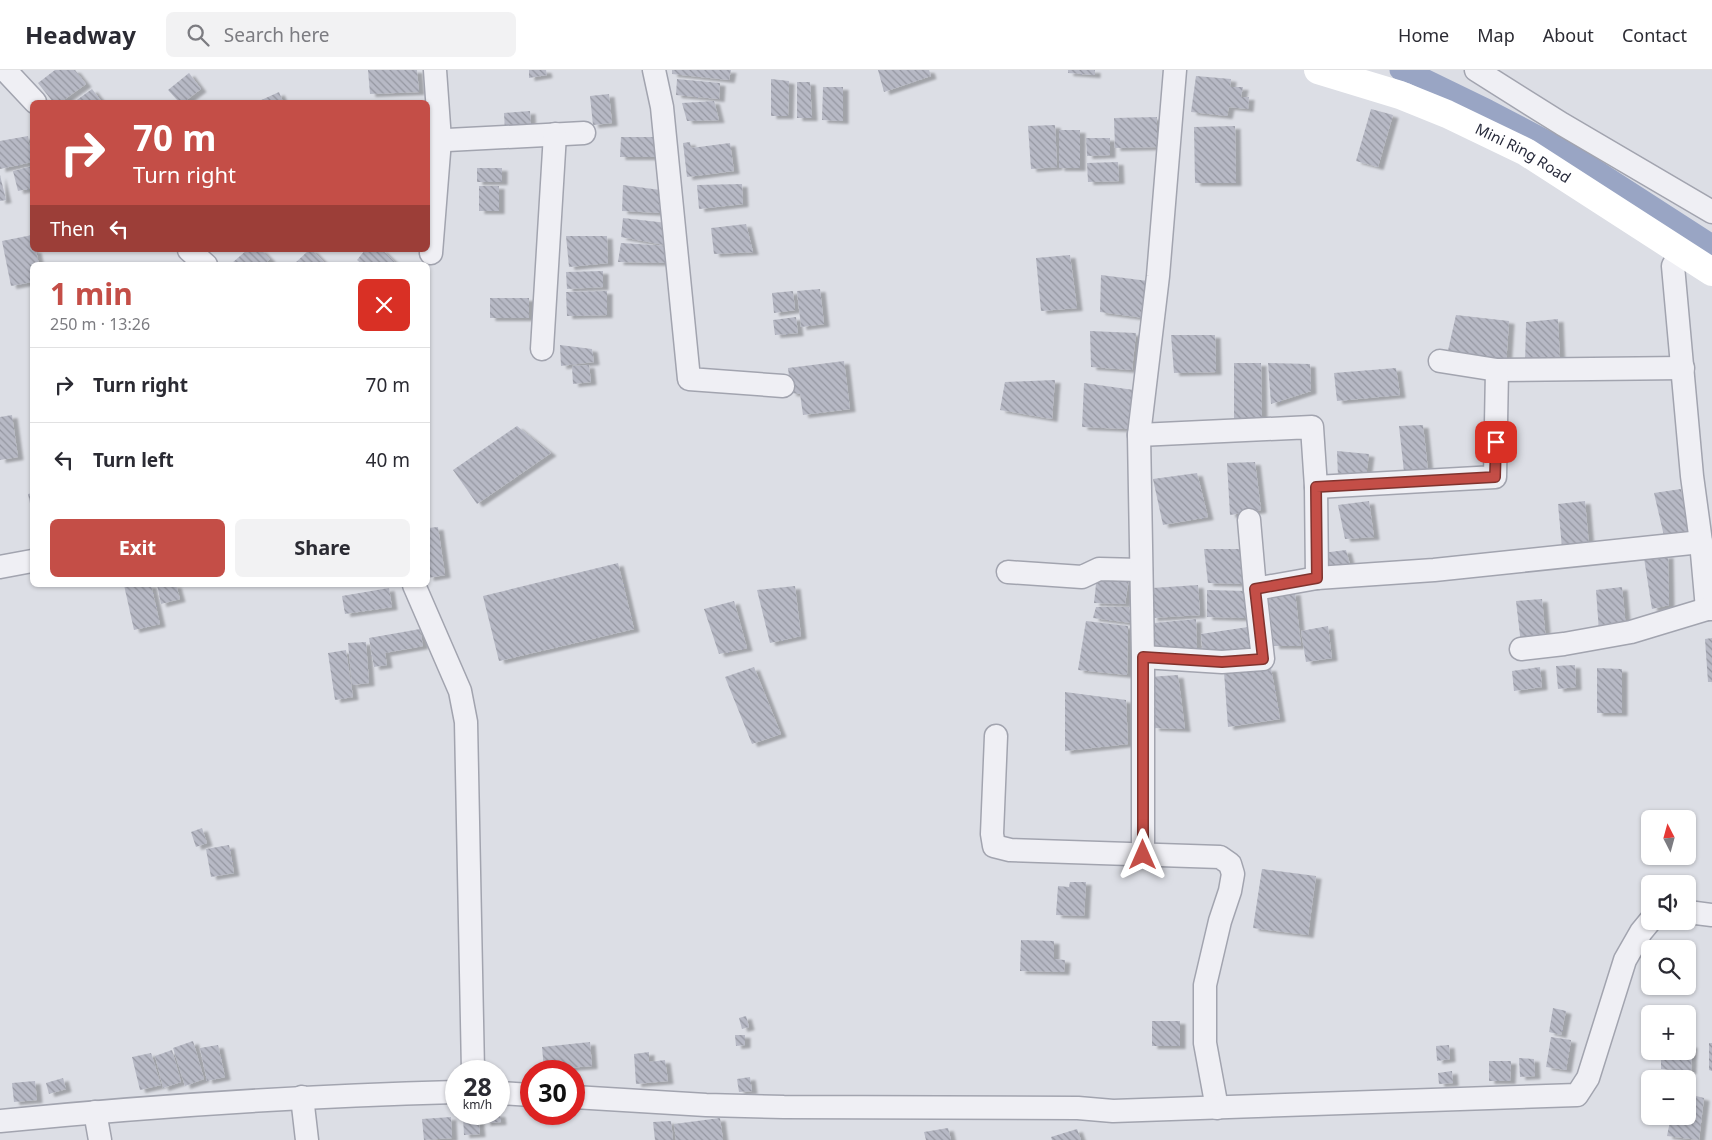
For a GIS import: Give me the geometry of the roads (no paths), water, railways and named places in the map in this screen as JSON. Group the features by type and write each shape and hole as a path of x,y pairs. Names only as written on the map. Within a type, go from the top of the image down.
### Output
{"main road":[{"name":"Mini Ring Road","path":"1318,70 1400,94 1526,152 1712,272"}],"street":[{"path":"5,70 32,100"},
{"path":"431,253 436,70"},
{"path":"654,70 662,107 689,379 782,386"},
{"path":"1143,855 1143,657 1139,435 1158,276 1175,70"},
{"path":"1476,70 1562,124 1712,212"},
{"path":"434,140 584,132"},
{"path":"542,349 554,134"},
{"path":"190,252 202,262"},
{"path":"1521,649 1564,644 1631,632 1710,609 1692,476 1673,266 1680,253"},
{"path":"1440,360 1498,370 1683,368"},
{"path":"1316,487 1495,477 1498,370"},
{"path":"1139,435 1312,427 1316,487 1317,578"},
{"path":"1143,657 1222,662 1263,659 1250,520"},
{"path":"1255,589 1317,578 1434,570 1702,542"},
{"path":"0,567 30,561"},
{"path":"1008,572 1082,577 1099,569 1141,570"},
{"path":"415,587 460,691 466,722 473,1060"},
{"path":"996,736 992,834 994,846 1010,850 1220,857 1230,864 1233,874 1230,892 1220,921 1204,985 1205,1043 1217,1108"},
{"path":"1696,913 1712,915"},
{"path":"585,1098 706,1105 784,1107 1078,1108 1110,1111 1577,1095 1588,1078 1625,960 1643,930"},
{"path":"0,1121 302,1097 445,1092"},
{"path":"302,1097 307,1140"},
{"path":"95,1112 100,1140"}],"waterway":[{"path":"1400,70 1414,74 1488,110 1568,152 1712,245"}]}
